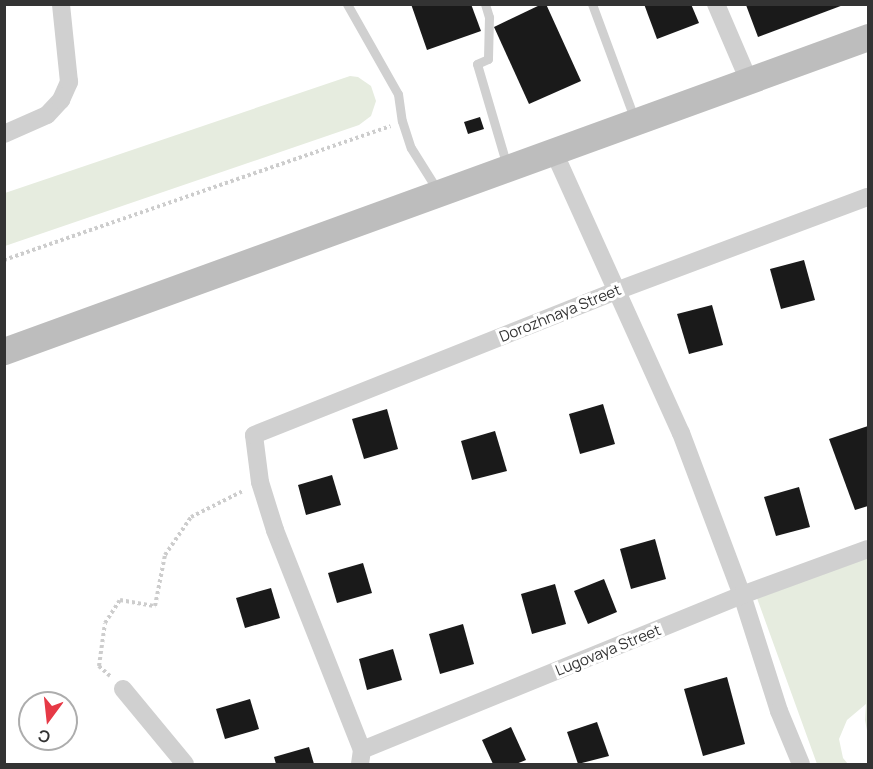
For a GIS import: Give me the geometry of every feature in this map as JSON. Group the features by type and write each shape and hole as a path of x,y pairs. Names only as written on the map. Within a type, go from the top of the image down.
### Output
{"street":[{"path":"4,134 47,115 61,100 69,82 61,4"},
{"path":"717,4 749,81"},
{"path":"4,351 438,191 554,152 868,37"},
{"path":"554,152 681,433 742,595 779,711 801,765"},
{"name":"Dorozhnaya Street","path":"260,482 254,435 616,291 868,197"},
{"path":"260,482 275,530 361,757"},
{"name":"Lugovaya Street","path":"361,757 742,595 868,549"},
{"path":"123,689 185,765"}],"lane":[{"path":"347,4 398,94 402,121 411,148 438,191"},
{"path":"485,4 489,17 488,59 477,64 507,168"},
{"path":"592,4 636,122"}],"path":[{"path":"4,260 402,121"},
{"path":"123,689 99,666 105,623 120,600 155,606 165,555 191,518 260,482"}],"shaded area":[{"path":"350,76 358,77 371,86 376,101 371,116 359,125 5,246 5,193"},
{"path":"868,553 868,736 865,720 866,704 847,720 839,739 843,758 848,764 817,764 754,590"}],"building":[{"path":"411,4 471,4 481,31 427,50"},
{"path":"546,4 581,81 529,104 494,27"},
{"path":"644,4 691,4 699,23 657,39"},
{"path":"748,4 846,4 758,37 746,5"},
{"path":"480,117 484,129 468,134 464,122"},
{"path":"804,260 815,300 781,309 770,269"},
{"path":"712,305 723,345 689,354 677,314"},
{"path":"603,404 615,444 580,454 569,414"},
{"path":"387,409 398,449 364,459 352,419"},
{"path":"868,426 868,506 855,510 829,439"},
{"path":"495,431 507,471 472,480 461,441"},
{"path":"332,475 341,505 306,515 298,485"},
{"path":"799,487 810,527 776,536 764,497"},
{"path":"655,539 666,579 631,589 620,549"},
{"path":"363,563 372,593 337,603 328,573"},
{"path":"604,579 617,612 588,624 574,591"},
{"path":"555,584 566,624 532,634 521,594"},
{"path":"271,588 280,618 245,628 236,598"},
{"path":"463,624 474,664 440,674 429,634"},
{"path":"393,649 402,680 367,690 359,659"},
{"path":"727,677 745,744 703,756 684,689"},
{"path":"250,699 259,729 225,739 216,709"},
{"path":"597,722 609,756 578,764 567,732"},
{"path":"511,727 526,760 516,764 493,764 482,740"},
{"path":"309,747 314,764 276,764 274,757"}]}
